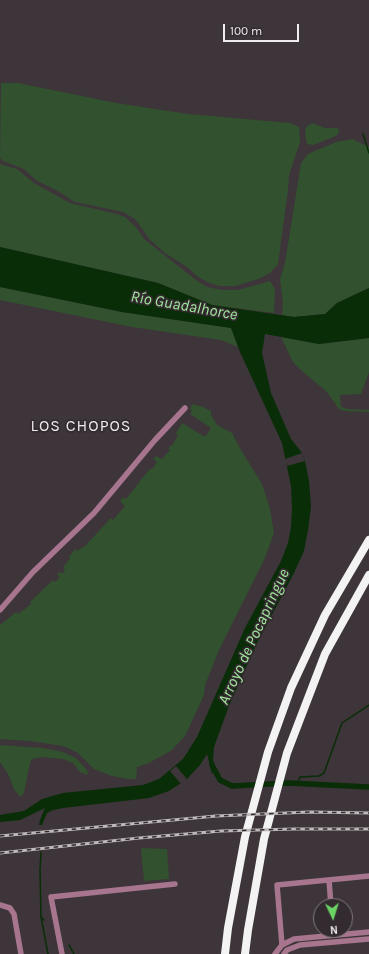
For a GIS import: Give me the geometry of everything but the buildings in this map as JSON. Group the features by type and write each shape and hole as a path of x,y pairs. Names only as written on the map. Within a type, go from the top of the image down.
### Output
{"highway":[{"path":"225,954 228,928 245,837 268,752 291,688 322,621 369,540"},
{"path":"245,954 264,839 287,753 325,654 369,575"}],"street":[{"path":"0,610 32,572 94,513 155,440 185,408"},
{"path":"282,945 277,885 369,876"},
{"path":"329,880 330,898"},
{"path":"62,954 51,897 175,884"},
{"path":"0,905 10,908 14,914 21,954"},
{"path":"353,932 369,932"},
{"path":"275,954 282,945 294,939 313,936"},
{"path":"284,954 287,950 300,946 369,939"}],"shaded area":[{"path":"1,83 18,83 116,103 188,114 290,123 299,127 300,142 289,175 278,264 270,273 258,279 236,286 219,286 207,282 165,253 150,240 135,219 123,212 75,202 54,189 37,181 24,169 3,161 0,158"},
{"path":"312,123 325,128 338,128 339,132 336,136 313,145 307,144 305,134 306,127"},
{"path":"352,139 369,147 369,288 337,303 325,314 294,317 282,315 283,303 280,279 285,263 301,163 308,154 336,142"},
{"path":"0,164 17,169 34,183 70,203 125,217 136,227 144,239 207,287 222,290 238,290 270,281 275,289 274,313 212,305 158,283 0,247"},
{"path":"0,287 122,312 232,328 238,347 221,340 132,327 0,300"},
{"path":"281,337 319,344 369,338 369,372 361,394 340,395 341,407 348,409 369,410 369,412 345,411 339,409 326,391 293,362"},
{"path":"193,404 211,411 211,415 217,425 232,433 262,484 270,509 274,533 264,560 219,650 205,685 204,695 185,736 172,750 149,763 137,767 136,779 112,776 94,769 78,753 63,746 30,741 0,739 0,625 16,612 18,614 31,604 30,602 53,580 55,582 60,577 57,574 60,572 62,574 65,570 63,567 70,559 69,557 75,549 77,551 85,546 111,518 113,520 125,506 120,501 123,497 126,499 157,462 153,459 156,456 162,459 170,450 168,448 173,444 178,435 176,433 182,423 205,437 211,428 190,414 192,411 190,409"},
{"path":"0,745 43,748 63,752 76,758 87,770 88,775 80,772 73,763 63,759 43,757 32,759 24,793 20,797 14,789 8,774 0,762"},
{"path":"141,848 167,849 169,879 144,881"}],"water":[{"path":"0,247 158,283 212,305 294,317 325,314 337,303 369,288 369,338 319,344 265,334 262,353 271,393 291,439 302,453 305,461 309,481 311,506 304,551 256,645 229,706 214,747 213,760 216,770 212,774 207,754 200,765 187,779 169,791 149,798 53,810 47,813 42,825 39,825 45,808 20,820 0,822 0,815 24,811 42,799 63,793 143,785 159,779 183,759 197,737 245,628 281,561 288,543 291,527 291,486 282,443 240,352 231,328 122,312 0,287"}],"pier":[{"path":"302,453 305,461 287,466 285,459"},
{"path":"176,766 187,779 181,784 170,771"}],"waterway":[{"path":"363,134 369,153"},
{"path":"297,784 300,777 319,776 324,773 342,723 369,705"},
{"path":"212,765 220,780 232,786 289,783 369,787"},
{"path":"41,852 41,917 44,920"},
{"path":"41,917 48,954"},
{"path":"69,945 74,954"}],"railway":[{"path":"0,836 216,816 309,812 369,813"},
{"path":"0,853 221,831 369,829"}],"district":[{"name":"LOS CHOPOS","path":"81,426"}],"water label":[{"name":"Río Guadalhorce","path":"184,306"},
{"name":"Arroyo de Pocapringue","path":"254,637"}]}
